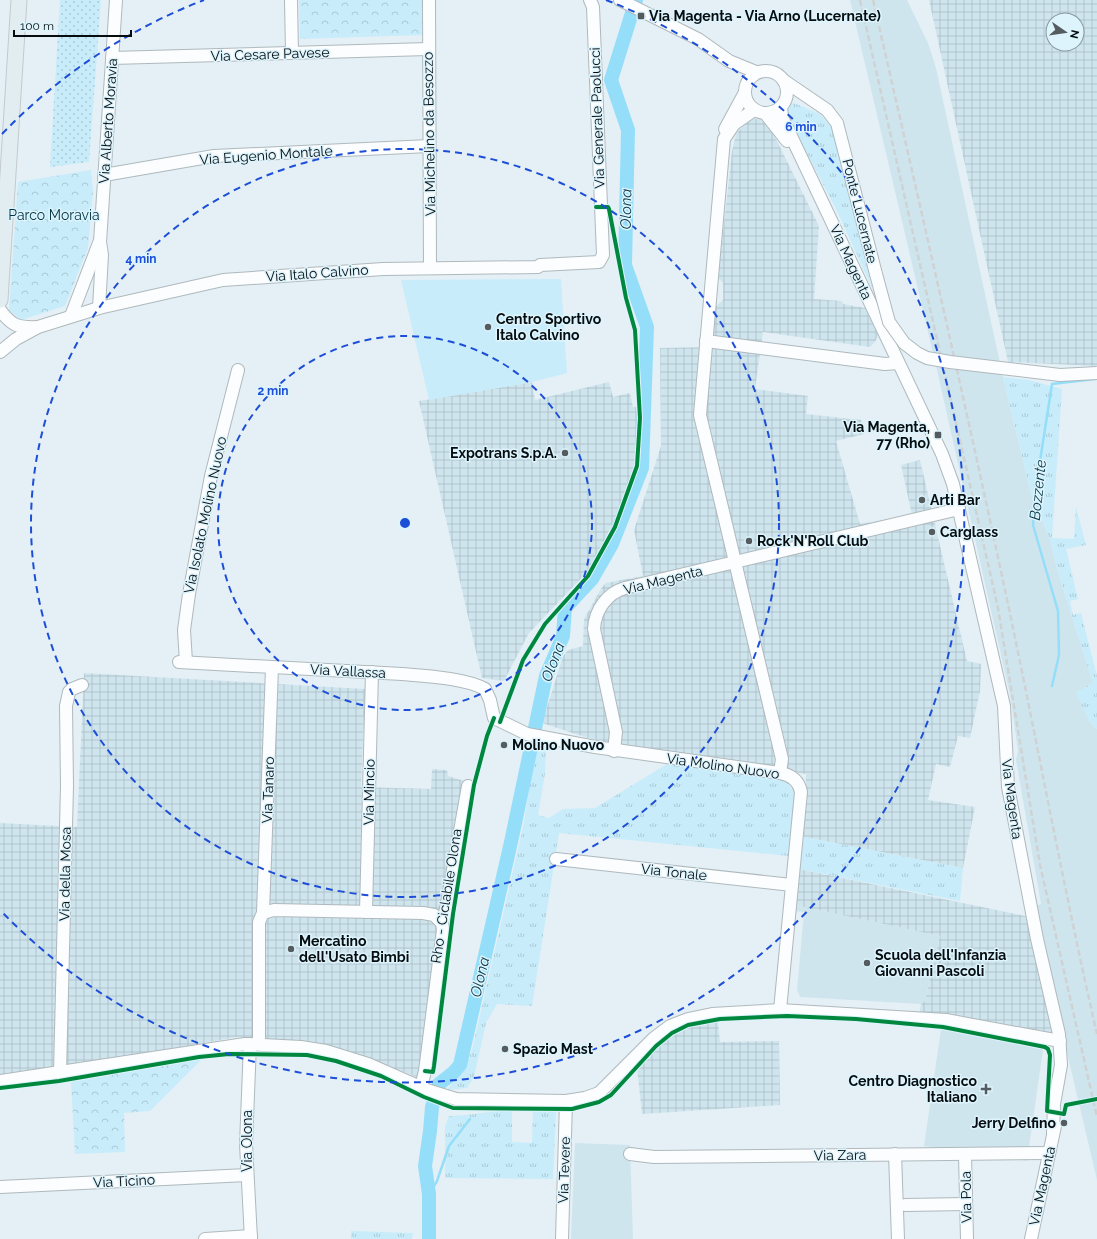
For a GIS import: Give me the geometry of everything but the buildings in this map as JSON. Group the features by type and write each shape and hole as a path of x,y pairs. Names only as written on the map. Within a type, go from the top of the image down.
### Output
{"main road":[{"path":"0,300 19,0"}],"street":[{"name":"Via Alberto Moravia","path":"99,308 102,255 100,242 116,0"},
{"path":"291,0 292,53"},
{"name":"Via Michelino da Besozzo","path":"429,0 430,268"},
{"name":"Via Generale Paolucci","path":"590,0 593,7 603,255 601,260"},
{"path":"629,4 698,39 729,61 756,72 771,71 783,80 787,89 783,102 774,111 760,112 734,124 728,132 723,150"},
{"name":"Via Cesare Pavese","path":"112,58 428,49"},
{"path":"729,61 745,89 747,102 760,112"},
{"path":"756,72 751,76 726,127 722,139 723,150 700,415 782,759 780,773"},
{"name":"Ponte Lucernate","path":"783,80 827,110 837,123 889,322 904,343 917,353 927,358 950,362 1060,375 1097,373"},
{"name":"Ponte Lucernate","path":"783,102 814,102"},
{"name":"Via Magenta","path":"783,102 782,117 942,454 959,509 1004,706 1008,788 1037,939 1060,1041 1061,1065 1053,1108 1053,1133 1031,1239"},
{"name":"Via Magenta","path":"760,112 803,162"},
{"name":"Via Eugenio Montale","path":"104,174 214,156 429,146"},
{"name":"Via Alberto Moravia","path":"71,316 100,242"},
{"name":"Via Italo Calvino","path":"38,327 99,308 223,280 383,269 538,267 540,265 596,263 601,260"},
{"path":"0,310 12,324 24,327 38,327"},
{"path":"0,352 16,338 38,327"},
{"path":"706,341 885,364 898,363"},
{"name":"Via Isolato Molino Nuovo","path":"183,662 184,630 188,594 211,476 238,370"},
{"name":"Via Magenta","path":"614,751 616,732 594,634 594,624 602,605 610,595 619,590 959,509"},
{"name":"Via Vallassa","path":"183,662 432,676 483,688 488,692 494,718"},
{"name":"Via Tanaro","path":"254,1044 259,922 263,913 272,668"},
{"name":"Via Mincio","path":"366,912 372,672"},
{"name":"Via della Mosa","path":"60,1073 67,786 66,706 68,692 82,685"},
{"name":"Via Molino Nuovo","path":"494,718 527,734 541,737 614,751 780,773 794,780 800,787 801,792 780,1010"},
{"path":"442,923 445,916 468,786"},
{"name":"Via Tonale","path":"556,859 792,885"},
{"path":"263,913 274,910 366,912 430,914 438,918 442,923 443,930 424,1088"},
{"path":"0,1080 60,1073 191,1050 254,1044 300,1047 326,1051 368,1064 444,1096 468,1100 566,1101 585,1098 599,1093 654,1038 670,1026 688,1019 712,1014 780,1010 860,1014 874,1011 894,1016 953,1022 1060,1041"},
{"name":"Via Olona","path":"251,1238 246,1144 254,1044"},
{"name":"Via Tevere","path":"562,1239 566,1101"},
{"name":"Via Zara","path":"630,1154 654,1158 1049,1153"},
{"path":"895,1154 898,1239"},
{"name":"Via Pola","path":"965,1155 967,1239"},
{"name":"Via Ticino","path":"0,1187 247,1175"},
{"path":"905,1205 966,1204"},
{"path":"205,1239 251,1238"}],"shaded area":[{"path":"850,0 907,0 928,43 936,68 1003,377 1031,494 1050,539 1057,569 1093,683 1089,721 1097,729 1097,1180 1043,951 1035,906 1041,904 1016,760 1018,751 1010,695 937,370"},
{"path":"929,0 1097,0 1097,366 1008,362"},
{"path":"753,118 763,121 771,129 819,226 814,299 842,301 843,304 865,308 878,335 875,342 870,347 763,332 755,389 808,396 806,414 861,420 864,434 836,441 860,524 912,515 901,465 920,460 967,661 981,664 980,691 970,738 958,736 950,767 936,764 928,800 975,807 963,868 804,837 806,774 591,739 542,723 563,656 568,650 583,646 584,619 602,587 606,583 643,576 634,530 661,446 660,348 711,347 716,306 723,300 723,283 718,278 732,151 736,134"},
{"path":"532,382 535,400 609,382 613,397 630,393 633,407 636,407 638,418 635,463 628,488 594,565 529,633 504,681 482,678 419,401"},
{"path":"84,673 365,689 361,787 431,789 432,769 447,770 448,776 464,781 440,929 419,1078 370,1058 327,1045 237,1037 0,1080 0,823 77,827"},
{"path":"799,869 1030,917 1054,1036 919,1016 921,1004 925,1001 940,936 795,905"},
{"name":"Scuola dell'Infanzia Giovanni Pascoli","path":"795,905 940,936 925,1001 921,1004 800,997 797,990 804,912 794,911"},
{"path":"718,1021 720,1042 779,1041 780,1105 642,1114 637,1068 659,1045 673,1036 692,1025"},
{"path":"942,1022 1045,1036 1027,1161 924,1146"},
{"path":"575,1143 630,1145 633,1239 571,1239"}],"green space":[{"path":"60,0 101,0 89,162 50,167"},
{"path":"299,0 423,0 423,35 300,39"},
{"path":"794,103 820,114 832,128 872,288 837,211 787,115 789,105"},
{"name":"Parco Moravia","path":"91,170 93,191 88,248 65,306 21,320 9,310 18,182"},
{"name":"Centro Sportivo Italo Calvino","path":"561,279 567,373 532,382 429,400 401,280"},
{"path":"1003,377 1029,380 1062,389 1052,538 1074,539 1076,507 1086,545 1066,549 1078,599 1070,601 1073,615 1081,613 1097,676 1097,729 1089,721 1076,692 1093,683 1057,569 1050,539 1031,494"},
{"path":"537,741 546,743 545,774 538,815 549,818 563,809 595,808 667,764 785,779 795,794 789,856 559,833 532,1006 497,1004 486,1023 474,1077 467,1088 447,1090 466,1065 472,1050 523,827"},
{"path":"804,837 963,868 960,901 799,869"},
{"path":"203,1058 150,1111 124,1113 125,1152 75,1154 71,1082"},
{"path":"512,1109 512,1142 532,1143 533,1109 556,1110 553,1179 445,1178 445,1127 449,1116"},
{"path":"351,1231 413,1233 412,1239 351,1239"}],"waterway":[{"name":"Olona","path":"429,1239 429,1194 425,1166 432,1107 439,1084 453,1073 460,1065 511,842 546,676 563,636 565,608 592,579 612,544 642,468 647,327 625,265 628,130 611,80 636,0"},
{"name":"Bozzente","path":"1052,686 1059,655 1058,611 1033,525 1035,493 1052,384 1095,379"},
{"name":"Bozzente","path":"429,1194 437,1181 449,1146 470,1119"}],"railway":[{"path":"860,0 998,608 1040,865 1097,1117"},
{"path":"873,0 939,288 1014,633 1072,920 1097,1034"}],"cycle path":[{"path":"500,722 523,660 545,624 588,576 615,527 637,466 640,418 635,330 626,298 609,209 608,207 596,207"},
{"name":"Rho - Ciclabile Olona","path":"425,1071 433,1072 453,914 474,785 487,736 494,718"},
{"path":"0,1088 59,1081 199,1057 229,1054 307,1055 336,1061 381,1076 424,1097 453,1108 572,1109 599,1102 611,1095 656,1046 672,1033 688,1025 720,1019 787,1016 856,1019 943,1027 1045,1047 1048,1049 1050,1055 1047,1111 1064,1114 1066,1105 1097,1099"}],"place":[{"name":"Via Magenta - Via Arno (Lucernate)","path":"641,16"},
{"name":"Centro Sportivo Italo Calvino","path":"488,327"},
{"name":"Via Magenta, 77 (Rho)","path":"938,435"},
{"name":"Expotrans S.p.A.","path":"565,453"},
{"name":"Arti Bar","path":"922,500"},
{"name":"Carglass","path":"932,532"},
{"name":"Rock'N'Roll Club","path":"749,541"},
{"name":"Molino Nuovo","path":"504,745"},
{"name":"Mercatino dell'Usato Bimbi","path":"291,949"},
{"name":"Scuola dell'Infanzia Giovanni Pascoli","path":"867,963"},
{"name":"Spazio Mast","path":"505,1049"},
{"name":"Centro Diagnostico Italiano","path":"986,1089"},
{"name":"Jerry Delfino","path":"1064,1123"}]}
